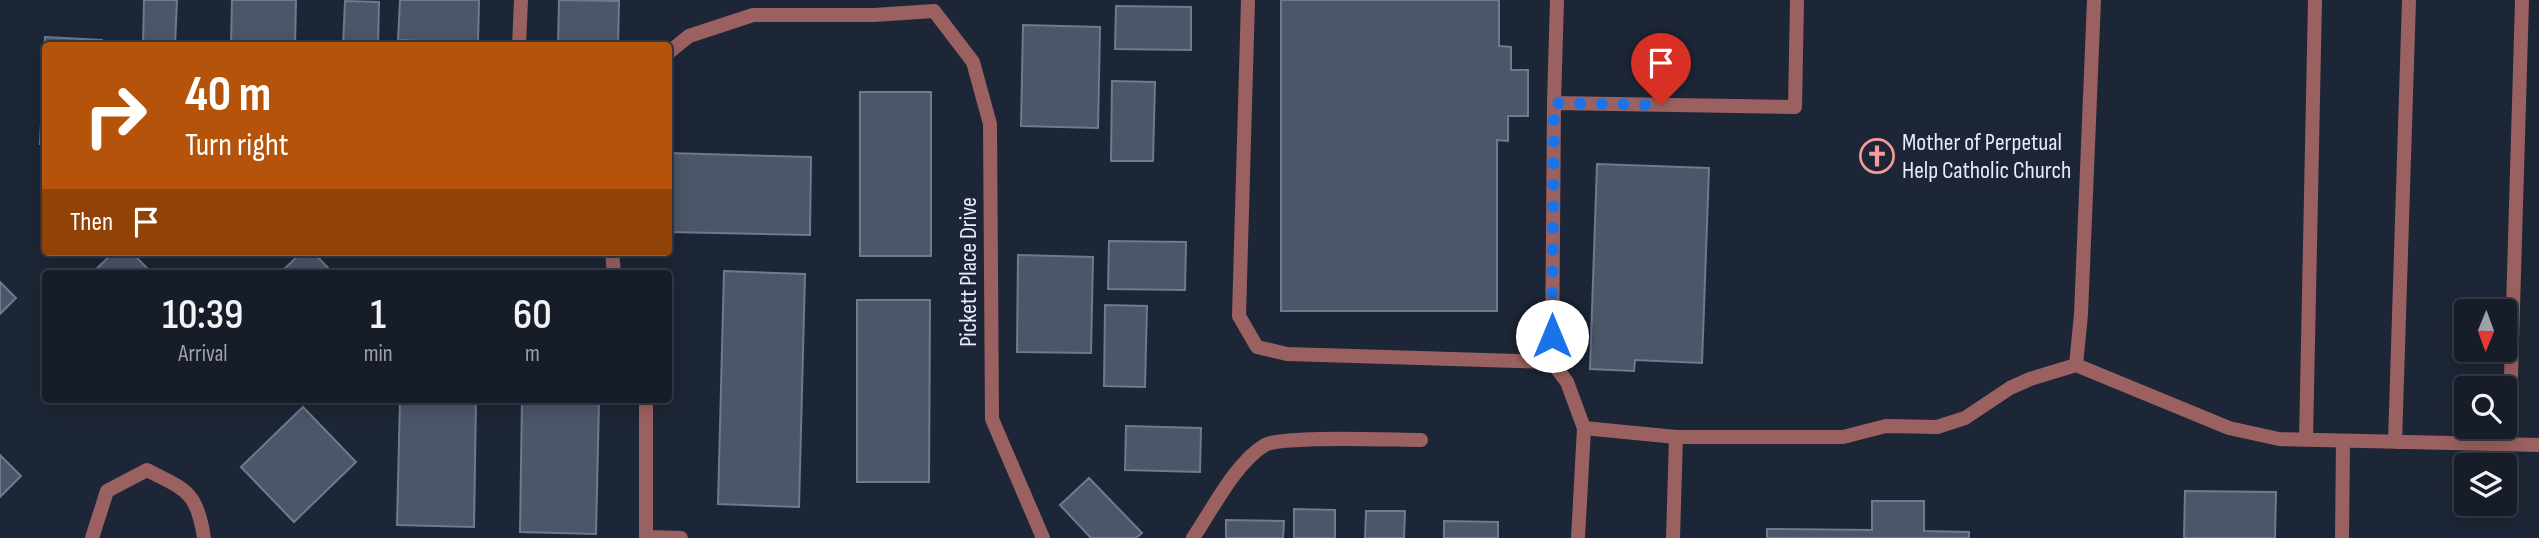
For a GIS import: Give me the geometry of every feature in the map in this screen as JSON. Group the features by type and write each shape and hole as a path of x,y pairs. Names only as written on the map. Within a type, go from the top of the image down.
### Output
{"lane":[{"path":"519,42 521,0"},
{"path":"1248,0 1239,316 1257,347 1287,354 1552,362"},
{"path":"1557,0 1552,362 1567,382 1584,428 1578,538"},
{"path":"1554,103 1795,107 1797,0"},
{"path":"2076,365 2081,314 2094,0"},
{"path":"2306,440 2315,0"},
{"path":"2395,442 2409,0"},
{"path":"2509,445 2522,0"},
{"path":"672,49 689,36 753,15 874,15 934,5"},
{"name":"Pickett Place Drive","path":"934,5 973,62 990,124 992,419 1043,538"},
{"path":"1584,428 1676,437 1843,437 1886,426 1937,426 1965,418 2010,388 2029,379 2076,365 2229,428 2279,439 2539,445"},
{"path":"646,403 647,537 681,538"},
{"path":"1673,538 1676,437"},
{"path":"1193,538 1244,464 1266,444 1289,440 1421,440"},
{"path":"2342,538 2343,441"},
{"path":"92,538 107,491 147,471 186,489 200,516 204,538"}],"building":[{"path":"144,0 177,0 175,42 143,42"},
{"path":"232,0 296,0 295,42 231,42"},
{"path":"400,0 479,0 478,42 398,40"},
{"path":"559,0 619,1 618,42 558,42"},
{"path":"1281,0 1499,0 1499,46 1511,47 1511,70 1528,70 1528,116 1508,116 1508,141 1497,140 1497,311 1281,311"},
{"path":"345,1 379,2 378,42 343,42"},
{"path":"1116,6 1191,7 1191,50 1115,49"},
{"path":"1023,25 1100,27 1098,128 1021,126"},
{"path":"45,37 102,40 102,42 45,42"},
{"path":"1112,81 1155,82 1153,161 1111,161"},
{"path":"860,92 931,92 931,256 860,256"},
{"path":"42,101 42,144 40,144"},
{"path":"672,153 811,157 810,235 672,232"},
{"path":"1597,164 1709,168 1702,363 1635,360 1634,371 1590,369"},
{"path":"1109,241 1186,242 1185,290 1108,289"},
{"path":"1018,255 1093,257 1091,353 1017,352"},
{"path":"110,256 135,256 149,270 95,270"},
{"path":"298,256 317,256 330,270 283,270"},
{"path":"724,271 805,274 799,507 718,504"},
{"path":"0,282 16,298 0,314"},
{"path":"857,300 930,300 929,482 857,482"},
{"path":"1105,305 1147,306 1145,387 1104,386"},
{"path":"400,403 476,403 474,527 397,525"},
{"path":"522,403 599,403 596,534 520,532"},
{"path":"303,407 356,462 294,522 241,467"},
{"path":"1126,426 1201,428 1200,472 1125,470"},
{"path":"0,455 21,476 0,497"},
{"path":"1089,478 1142,533 1136,538 1091,538 1060,505"},
{"path":"2185,491 2276,492 2275,538 2184,538"},
{"path":"1872,501 1924,501 1924,531 1969,532 1969,538 1767,538 1767,529 1872,530"},
{"path":"1294,509 1335,510 1335,538 1294,538"},
{"path":"1366,511 1405,511 1404,538 1365,538"},
{"path":"1226,520 1284,521 1283,538 1226,538"},
{"path":"1444,521 1498,522 1498,538 1444,538"}],"place":[{"name":"Mother of Perpetual Help Catholic Church","path":"1877,156"}],"route":[{"path":"1552,336 1554,103 1661,105"}]}
